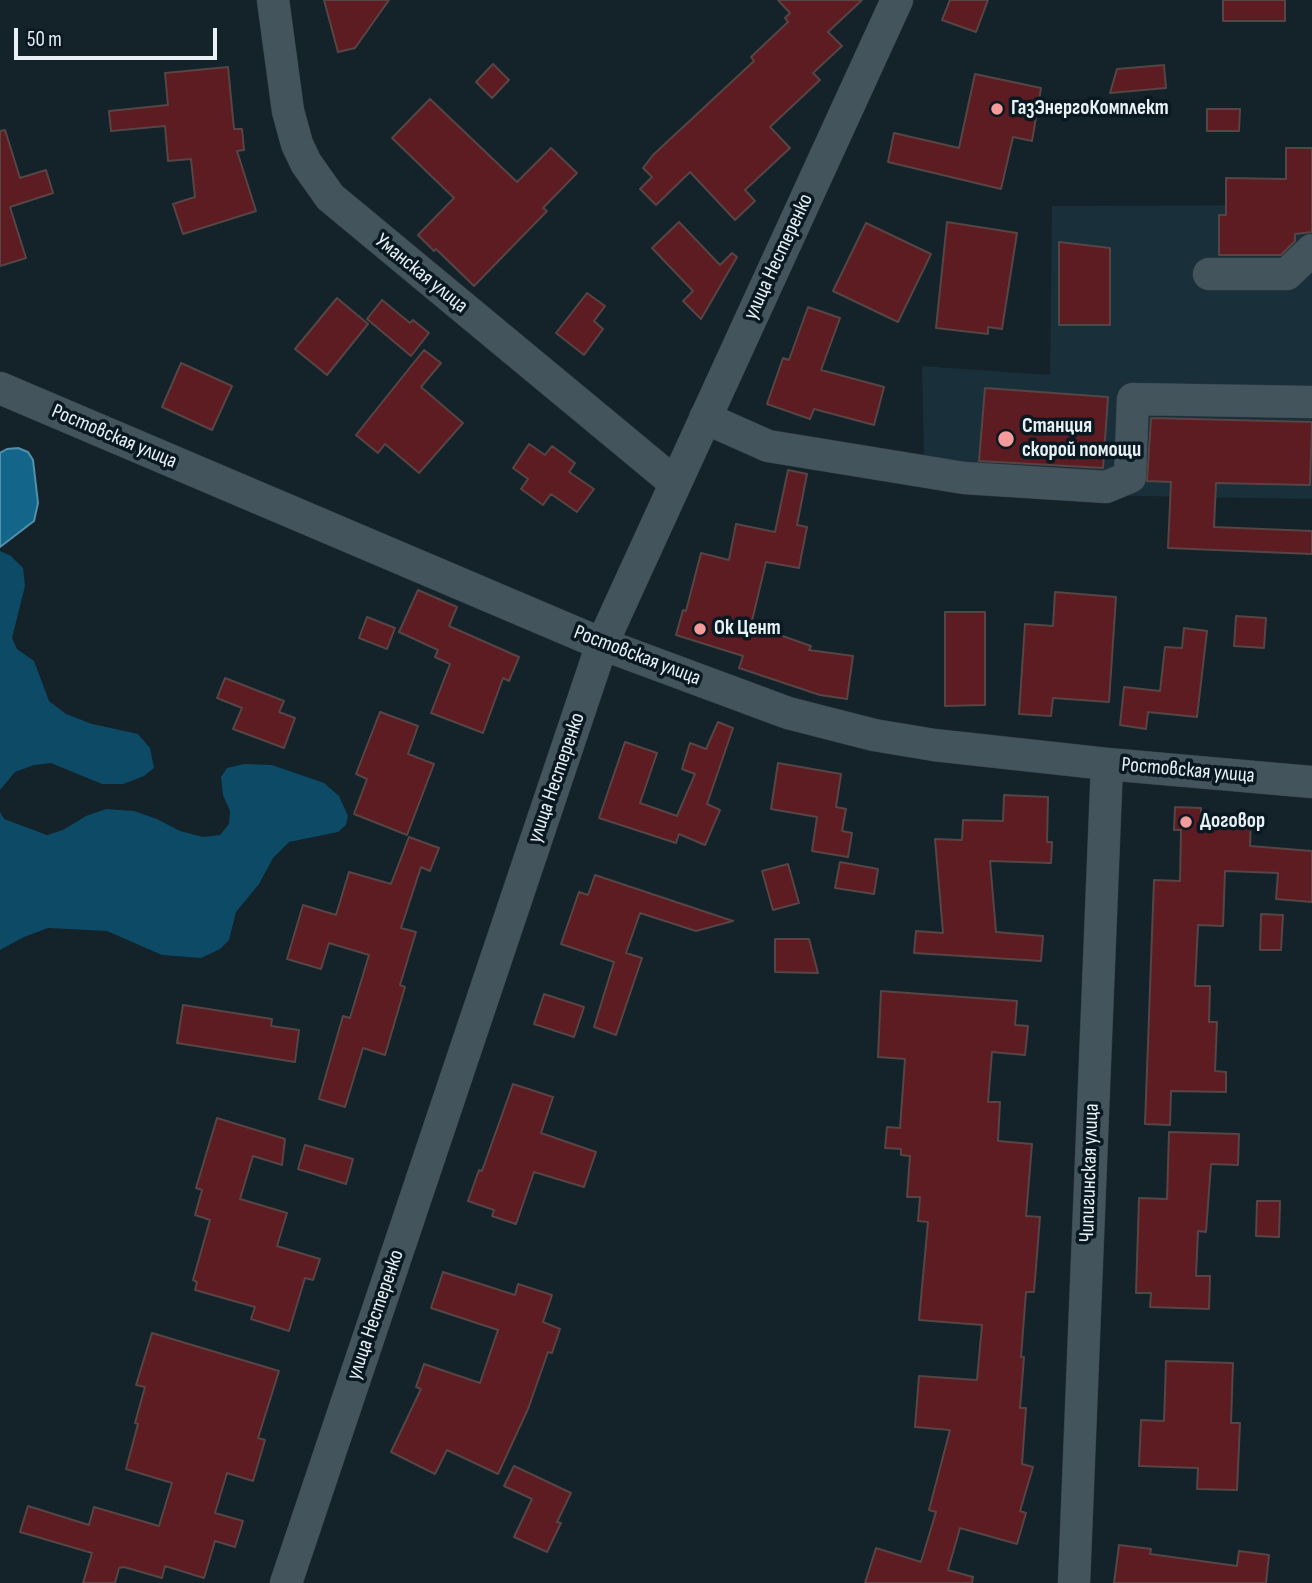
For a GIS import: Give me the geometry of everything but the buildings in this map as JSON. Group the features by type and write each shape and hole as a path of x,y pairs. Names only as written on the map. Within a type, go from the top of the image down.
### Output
{"street":[{"name":"Уманская улица","path":"273,0 282,77 291,122 306,163 330,197 675,483"},
{"name":"улица Нестеренко","path":"286,1583 602,644 897,0"},
{"path":"1209,274 1287,274 1312,250"},
{"name":"Ростовская улица","path":"0,388 602,644 789,713 826,724 934,745 1312,782"},
{"path":"705,418 768,446 964,478 1107,488 1130,477 1133,399 1312,402"},
{"name":"Чипигинская улица","path":"1074,1583 1107,764"}],"shaded area":[{"path":"1312,205 1312,499 966,493 766,455 773,435 924,456 922,366 1050,375 1052,206"},
{"path":"18,448 28,452 33,460 38,503 34,521 0,547 0,453"},
{"path":"0,551 11,556 23,568 25,586 12,638 17,649 34,661 49,701 66,714 92,724 138,734 150,748 154,768 144,776 123,784 102,784 51,763 34,765 15,772 0,790"},
{"path":"244,764 272,765 324,783 339,796 348,816 346,825 338,832 289,842 273,858 259,884 236,912 229,940 220,949 201,958 162,955 107,931 48,928 0,950 0,812 4,819 47,835 106,809 134,811 180,831 203,837 220,835 229,824 230,811 223,795 221,777 227,768"}],"place":[{"name":"ГазЭнергоКомплект","path":"997,109"},
{"name":"Станция скорой помощи","path":"1006,439"},
{"name":"Ок Цент","path":"700,629"},
{"name":"Договор","path":"1186,822"}]}
